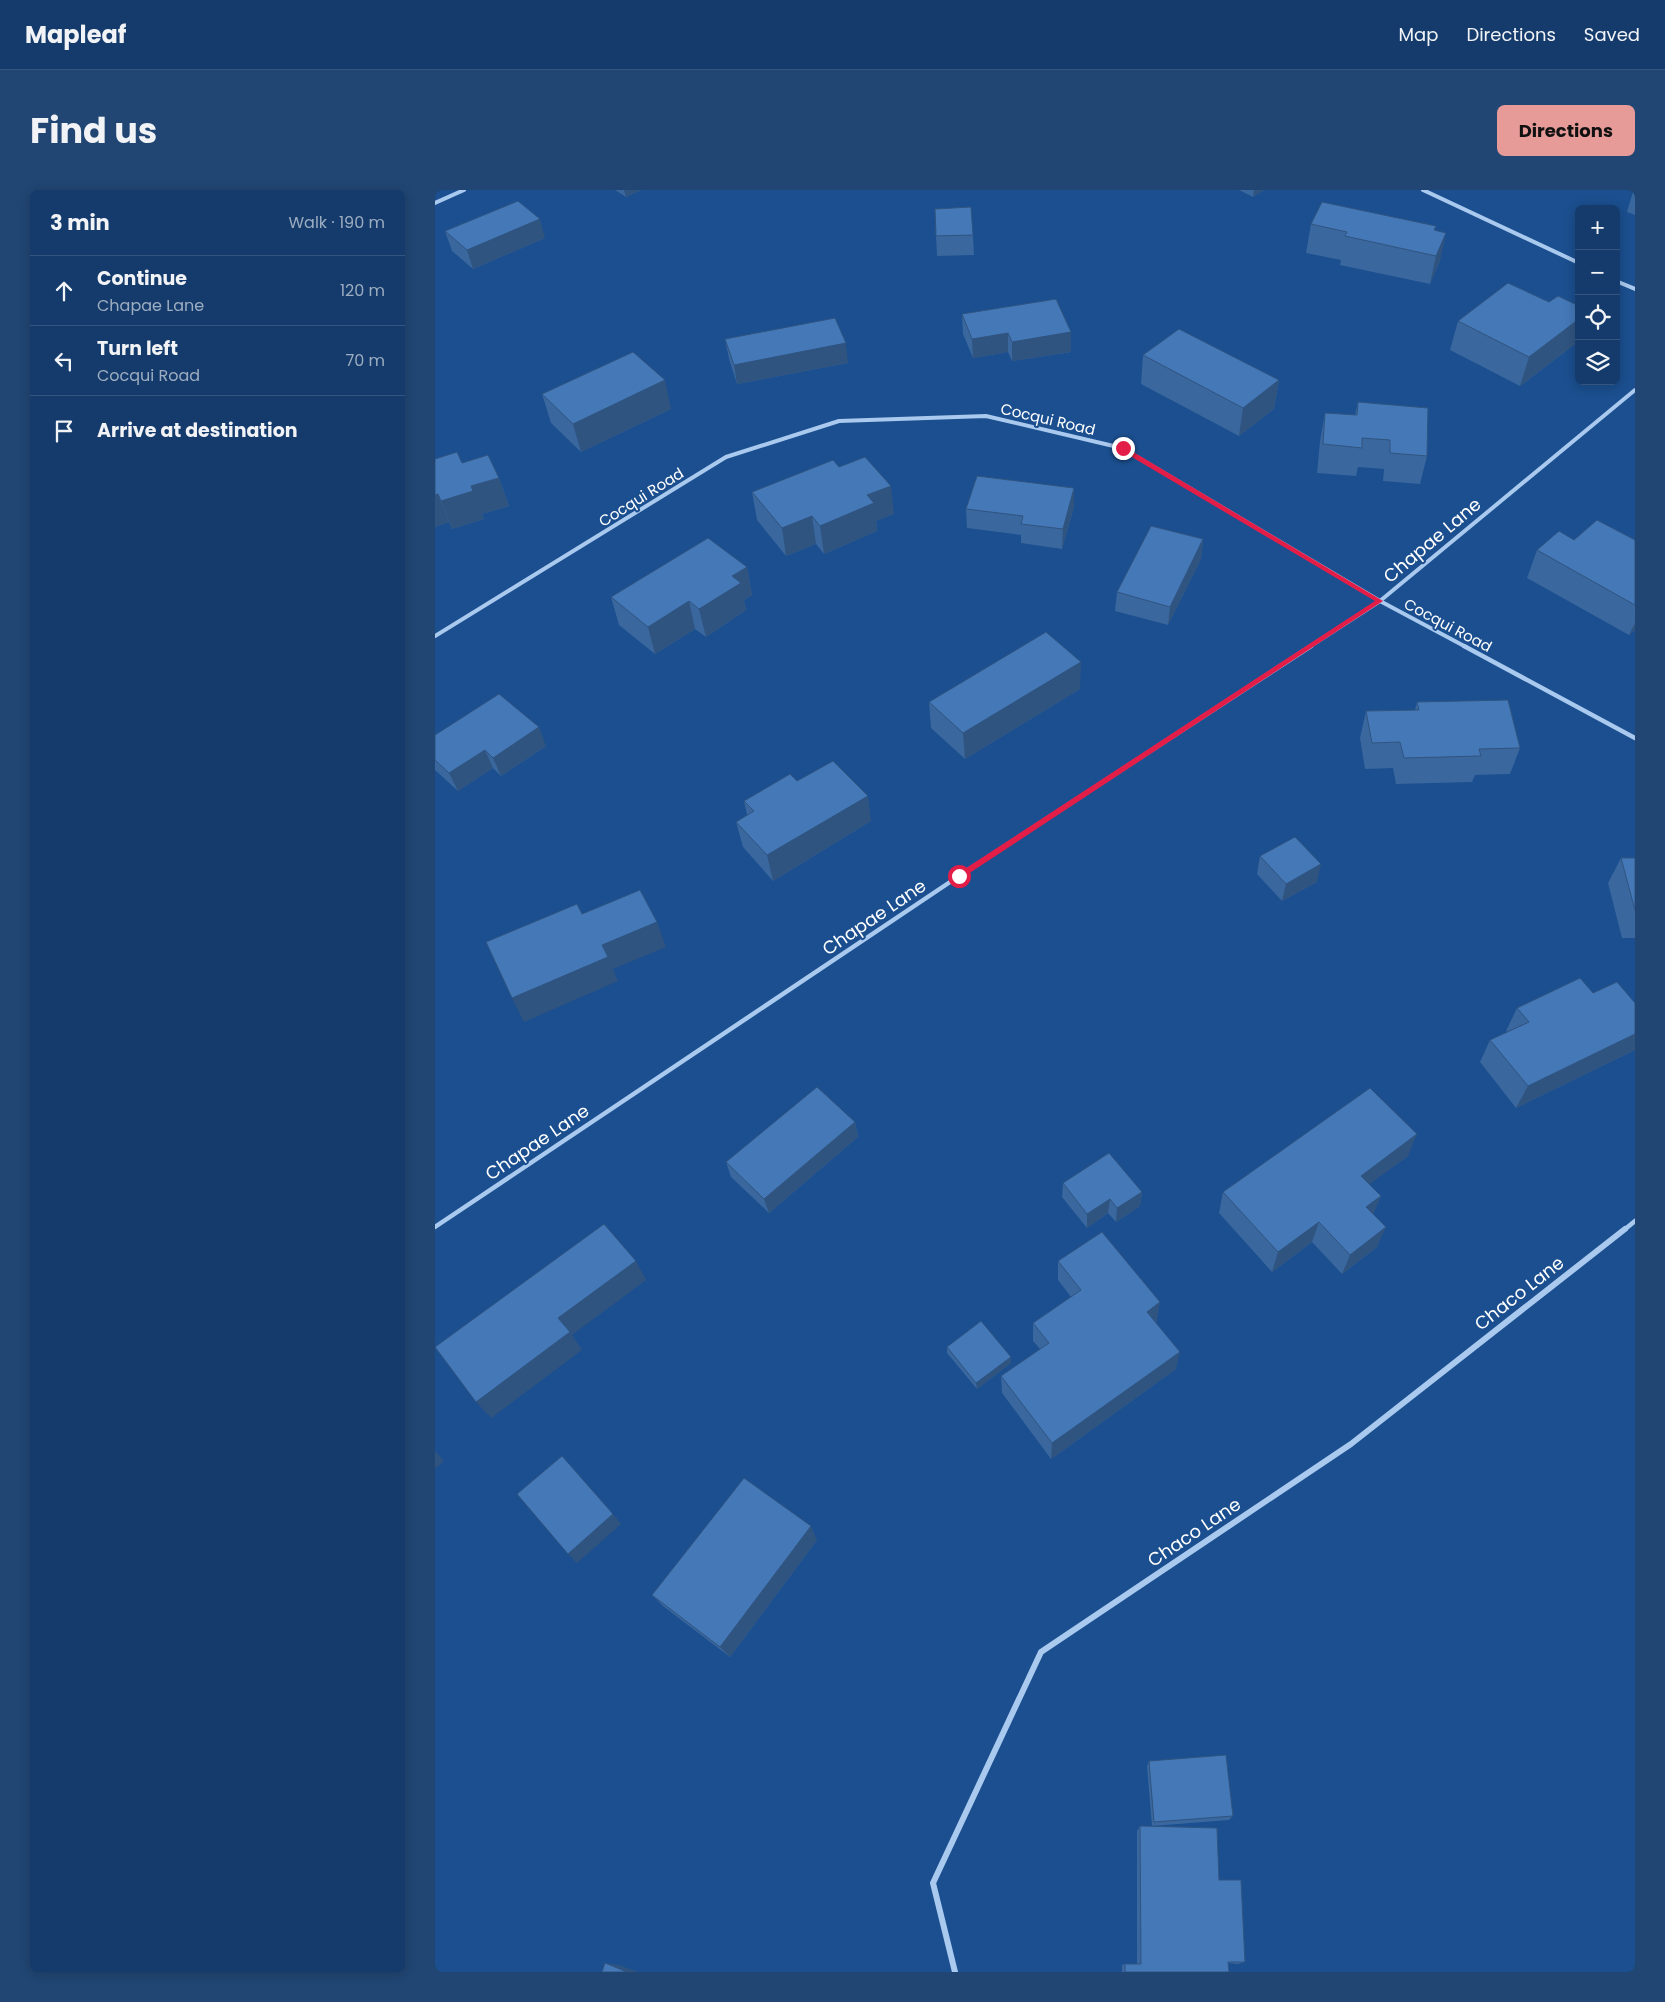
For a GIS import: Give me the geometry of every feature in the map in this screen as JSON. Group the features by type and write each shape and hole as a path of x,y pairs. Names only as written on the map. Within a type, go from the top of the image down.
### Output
{"street":[{"path":"435,203 464,190"},
{"path":"1423,190 1575,261"},
{"path":"1620,282 1635,289"},
{"name":"Chapae Lane","path":"435,1227 959,876 1380,601 1635,390"},
{"name":"Cocqui Road","path":"435,636 726,457 839,421 986,416 1123,448 1380,601 1635,738"},
{"name":"Chaco Lane","path":"955,1972 933,1883 1041,1652 1351,1444 1635,1221"}],"building":[{"path":"518,201 540,219 467,250 445,231"},
{"path":"1322,202 1436,226 1434,230 1446,233 1436,256 1345,236 1347,232 1311,224"},
{"path":"971,207 973,235 936,236 935,209"},
{"path":"1508,283 1549,302 1558,296 1575,304 1575,322 1529,357 1458,321"},
{"path":"1056,299 1071,332 1012,342 1008,333 972,339 962,314"},
{"path":"835,318 846,343 734,365 725,339"},
{"path":"1179,329 1279,380 1243,408 1143,355"},
{"path":"633,352 665,380 573,424 542,394"},
{"path":"1358,402 1428,408 1427,456 1390,453 1390,440 1362,438 1362,448 1323,444 1325,413 1357,415"},
{"path":"457,452 462,463 488,455 499,478 471,486 473,491 441,501 438,494 435,495 435,459"},
{"path":"865,457 891,486 867,495 874,503 820,526 812,516 782,528 752,492 833,460 839,467"},
{"path":"977,476 1074,488 1063,529 1021,524 1023,516 966,509"},
{"path":"1597,520 1635,540 1635,605 1537,550 1559,531 1574,540"},
{"path":"1151,526 1203,539 1170,607 1117,592"},
{"path":"708,538 747,567 732,576 741,583 699,609 689,601 648,627 611,597"},
{"path":"1046,632 1081,662 963,733 929,702"},
{"path":"499,694 539,727 493,758 485,750 449,773 435,760 435,735"},
{"path":"1508,700 1520,748 1479,749 1481,756 1404,758 1400,742 1372,743 1366,711 1419,710 1417,702"},
{"path":"833,761 868,796 767,855 736,822 754,811 744,801 790,774 797,781"},
{"path":"1295,837 1321,864 1286,884 1260,856"},
{"path":"1621,858 1635,858 1635,910"},
{"path":"640,890 657,922 602,945 608,957 512,998 486,942 577,904 582,914"},
{"path":"1580,978 1593,993 1617,982 1635,1003 1635,1034 1528,1086 1490,1040 1529,1022 1517,1008"},
{"path":"817,1087 855,1122 764,1199 726,1162"},
{"path":"1370,1088 1417,1134 1361,1176 1381,1196 1366,1207 1386,1227 1350,1255 1319,1222 1278,1252 1223,1192"},
{"path":"1109,1153 1142,1192 1117,1208 1110,1199 1087,1214 1063,1183"},
{"path":"604,1224 636,1261 558,1318 570,1332 476,1402 435,1347"},
{"path":"1102,1232 1160,1302 1147,1312 1180,1352 1052,1443 1001,1376 1049,1343 1033,1323 1081,1290 1058,1261"},
{"path":"981,1321 1011,1357 976,1383 947,1347"},
{"path":"562,1456 613,1514 568,1554 517,1494"},
{"path":"744,1478 811,1526 720,1647 652,1595"},
{"path":"1226,1755 1233,1816 1154,1822 1149,1761"},
{"path":"1140,1826 1217,1828 1219,1880 1241,1880 1245,1962 1228,1962 1229,1972 1125,1972 1125,1964 1141,1964"},
{"path":"605,1963 627,1972 602,1972"}],"route":[{"path":"959,876 1380,601 1123,448"}]}
